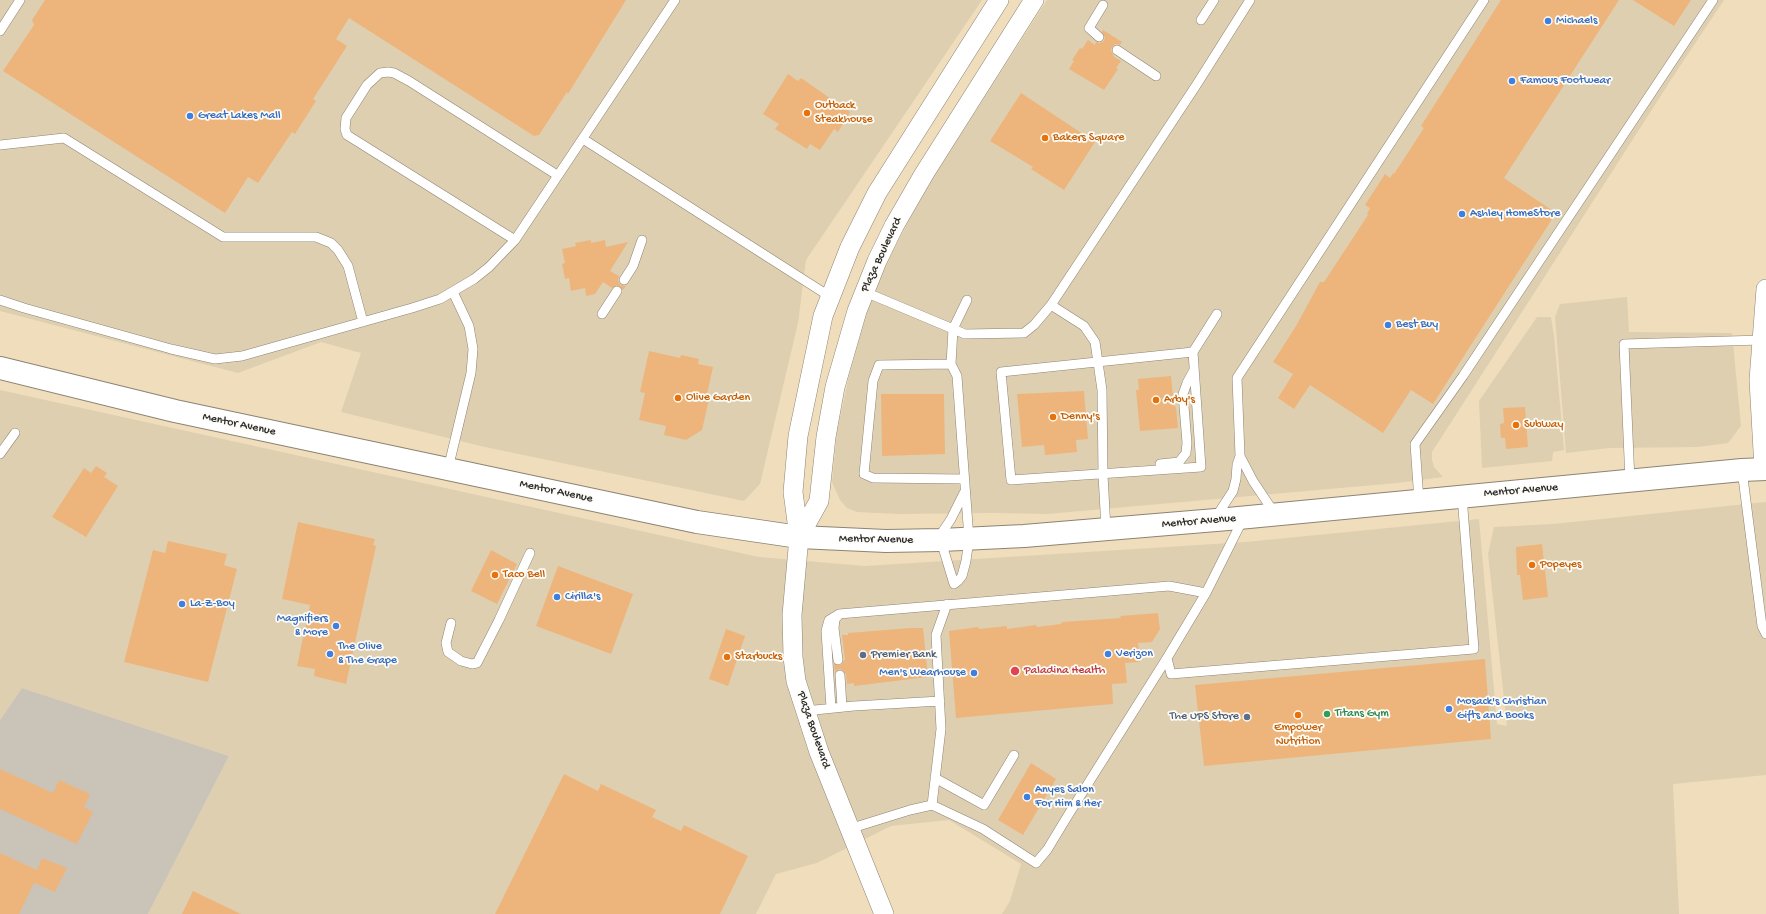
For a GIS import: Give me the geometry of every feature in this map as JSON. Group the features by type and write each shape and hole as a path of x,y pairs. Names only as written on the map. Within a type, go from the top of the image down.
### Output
{"main road":[{"name":"Mentor Avenue","path":"0,368 175,411 697,522 799,537 886,541 969,539 1214,521 1462,496 1757,469"}],"street":[{"name":"Plaza Boulevard","path":"884,914 849,829 805,711 796,681 793,657 792,614 799,537 793,492 798,436 813,358 823,316 829,296 850,247 877,193 999,0"},
{"name":"Plaza Boulevard","path":"799,537 819,501 826,437 835,387 857,311 865,292 894,226 924,174 1034,0"},
{"path":"1757,469 1759,380 1766,290"}],"lane":[{"path":"0,31 20,0"},
{"path":"0,300 30,310 171,349 215,359 242,356 363,322 412,308 453,292 474,279 489,267 515,240 675,0"},
{"path":"1201,20 1214,0"},
{"path":"865,292 964,334 1024,333 1034,325 1051,305 1197,84 1250,0"},
{"path":"1214,521 1233,491 1240,456 1237,378 1289,301 1484,0"},
{"path":"1419,501 1414,444 1467,370 1713,0"},
{"path":"1099,37 1089,28 1103,5"},
{"path":"1118,50 1156,76"},
{"path":"515,240 347,135 345,129 346,118 367,85 380,73 388,72 394,73 409,80 557,175"},
{"path":"0,145 64,138 223,237 310,237 327,241 337,249 348,266 363,322"},
{"path":"583,140 829,296"},
{"path":"624,280 633,266 642,240"},
{"path":"602,314 617,291"},
{"path":"448,469 471,373 473,349 469,326 453,292"},
{"path":"965,492 952,519 938,540 954,584 958,582 962,576 969,539 957,376 951,364 953,329 967,300"},
{"path":"1051,305 1084,326 1096,342 1102,390 1103,475 1106,529"},
{"path":"1193,352 1001,372 1011,480 1201,468 1193,352 1217,314"},
{"path":"1630,481 1624,344 1762,340"},
{"path":"951,364 879,365 873,381 864,474 873,478 964,479"},
{"path":"1126,473 1140,467 1179,462 1186,453 1187,443 1183,394 1186,382 1194,370"},
{"path":"0,454 15,433"},
{"path":"1240,456 1253,480 1276,515"},
{"path":"1757,469 1762,626 1766,634"},
{"path":"1167,658 1171,674 1474,649 1462,496"},
{"path":"849,829 910,810 932,805 983,829 1036,863 1063,824 1167,658 1206,592 1244,518"},
{"path":"451,623 446,643 448,652 461,661 472,664 476,663 490,639 530,553"},
{"path":"831,708 826,631 830,620 840,614 1169,586 1206,592"},
{"path":"932,805 941,729 936,635 947,604"},
{"path":"838,660 834,628 835,620 840,614"},
{"path":"840,674 842,707"},
{"path":"805,711 842,707 940,702"},
{"path":"936,778 984,805 1014,755"}],"shaded area":[{"path":"0,0 982,0 806,260 798,323 760,484 744,501 485,447 341,412 361,353 321,342 238,373 0,311"},
{"path":"1047,0 1724,0 1432,452 1434,467 1443,477 1397,483 1047,514 898,514 857,512 847,508 840,500 832,482 837,432 849,376 865,318 887,262 925,190"},
{"path":"1627,297 1629,332 1732,333 1741,426 1728,443 1698,447 1609,448 1566,453 1555,317 1560,304"},
{"path":"1537,317 1551,317 1564,450 1553,452 1552,461 1482,468 1479,401"},
{"path":"0,390 759,557 865,566 1246,542 1479,519 1497,724 1507,726 1488,554 1494,527 1553,524 1766,502 1766,775 1673,784 1679,914 1002,914 1010,901 1021,864 949,820 891,826 817,863 776,874 756,914 148,914 229,756 22,688 0,720"},
{"path":"22,688 229,756 148,914 0,914 0,720"}],"building":[{"name":"Great Lakes Mall","path":"45,0 626,0 568,94 567,92 539,135 534,136 349,18 336,39 347,46 313,99 316,101 295,134 292,132 258,183 248,177 225,213 3,71 34,25 32,20"},
{"path":"1501,0 1619,0 1504,178 1556,213 1433,404 1411,390 1383,433 1310,385 1294,409 1278,398 1293,374 1273,362 1296,326 1320,282 1324,282 1368,215 1367,214 1370,208 1365,205 1385,174 1390,178 1393,173 1394,174 1424,128 1421,126"},
{"path":"1633,0 1691,0 1674,26"},
{"path":"1103,30 1122,42 1120,45 1115,44 1112,47 1111,50 1114,57 1121,61 1116,68 1118,69 1104,90 1069,69 1074,61 1072,60 1080,48 1082,49 1088,40 1095,45 1096,42 1100,43 1104,41 1105,38 1102,32"},
{"name":"Outback Steakhouse","path":"788,74 798,81 801,78 850,112 838,132 834,129 820,150 810,144 807,149 775,129 779,124 763,114"},
{"path":"1021,93 1095,142 1064,190 1031,169 1033,167 990,141"},
{"path":"591,240 591,243 605,240 606,247 628,242 610,271 619,276 618,280 620,285 626,286 623,290 620,286 615,286 612,288 603,282 595,294 586,296 585,288 571,291 569,278 565,279 562,264 565,263 562,249 576,246 575,243"},
{"name":"Olive Garden","path":"649,351 680,358 681,355 699,359 698,364 713,367 707,394 710,395 702,430 686,440 664,435 666,426 639,420 645,393 640,392"},
{"path":"1171,376 1178,428 1140,431 1136,390 1139,390 1138,379"},
{"name":"Denny's","path":"1084,391 1088,439 1076,440 1077,452 1045,455 1044,445 1022,447 1017,394"},
{"path":"881,394 944,394 945,454 882,456"},
{"path":"1525,407 1528,447 1506,449 1505,438 1501,438 1500,424 1504,423 1503,408"},
{"path":"96,466 107,473 104,477 118,486 86,537 52,517 84,468 91,473"},
{"path":"298,522 375,539 373,545 376,546 346,684 314,676 315,669 297,666 310,605 282,599"},
{"path":"168,541 227,554 224,565 237,569 208,682 124,662 153,550 165,553"},
{"path":"1542,544 1548,597 1523,600 1520,575 1517,575 1516,547"},
{"path":"491,550 517,564 497,604 471,591"},
{"path":"558,566 633,594 611,654 536,626"},
{"path":"1158,613 1160,629 1152,642 1138,643 1140,662 1125,663 1127,683 1112,684 1113,704 956,718 949,631 978,627 979,629 1007,626 1007,629 1036,625 1037,627 1061,624 1062,622 1121,618 1120,616"},
{"path":"923,628 928,677 854,686 854,683 847,684 846,674 843,670 839,669 835,672 834,664 841,665 845,659 842,635 848,635 848,633"},
{"name":"Starbucks","path":"726,629 745,636 728,686 709,679"},
{"path":"1485,659 1491,739 1204,766 1195,685"},
{"path":"1031,763 1056,779 1023,835 998,820"},
{"path":"0,769 53,793 59,780 90,794 84,807 93,812 77,844 0,809"},
{"path":"564,774 598,791 601,784 656,810 652,817 681,831 684,825 748,856 720,914 495,914"},
{"path":"0,853 37,870 42,858 67,868 55,892 34,883 19,914 0,914"},
{"path":"193,891 241,914 182,914"}],"place":[{"name":"Michaels","path":"1548,21"},
{"name":"Famous Footwear","path":"1512,81"},
{"name":"Outback Steakhouse","path":"807,113"},
{"name":"Great Lakes Mall","path":"190,116"},
{"name":"Bakers Square","path":"1045,138"},
{"name":"Ashley HomeStore","path":"1462,214"},
{"name":"Best Buy","path":"1388,325"},
{"name":"Olive Garden","path":"678,398"},
{"name":"Arby's","path":"1156,400"},
{"name":"Denny's","path":"1053,417"},
{"name":"Subway","path":"1516,425"},
{"name":"Popeyes","path":"1532,565"},
{"name":"Taco Bell","path":"495,575"},
{"name":"Cirilla's","path":"557,597"},
{"name":"La-Z-Boy","path":"182,604"},
{"name":"Magnifiers & More","path":"336,626"},
{"name":"The Olive & The Grape","path":"330,654"},
{"name":"Verizon","path":"1108,654"},
{"name":"Premier Bank","path":"863,655"},
{"name":"Starbucks","path":"727,657"},
{"name":"Paladina Health","path":"1015,671"},
{"name":"Men's Wearhouse","path":"974,673"},
{"name":"Mosack's Christian Gifts and Books","path":"1449,709"},
{"name":"Titans Gym","path":"1327,714"},
{"name":"Empower Nutrition","path":"1298,715"},
{"name":"The UPS Store","path":"1247,717"},
{"name":"Anyes Salon For Him & Her","path":"1027,797"}]}
